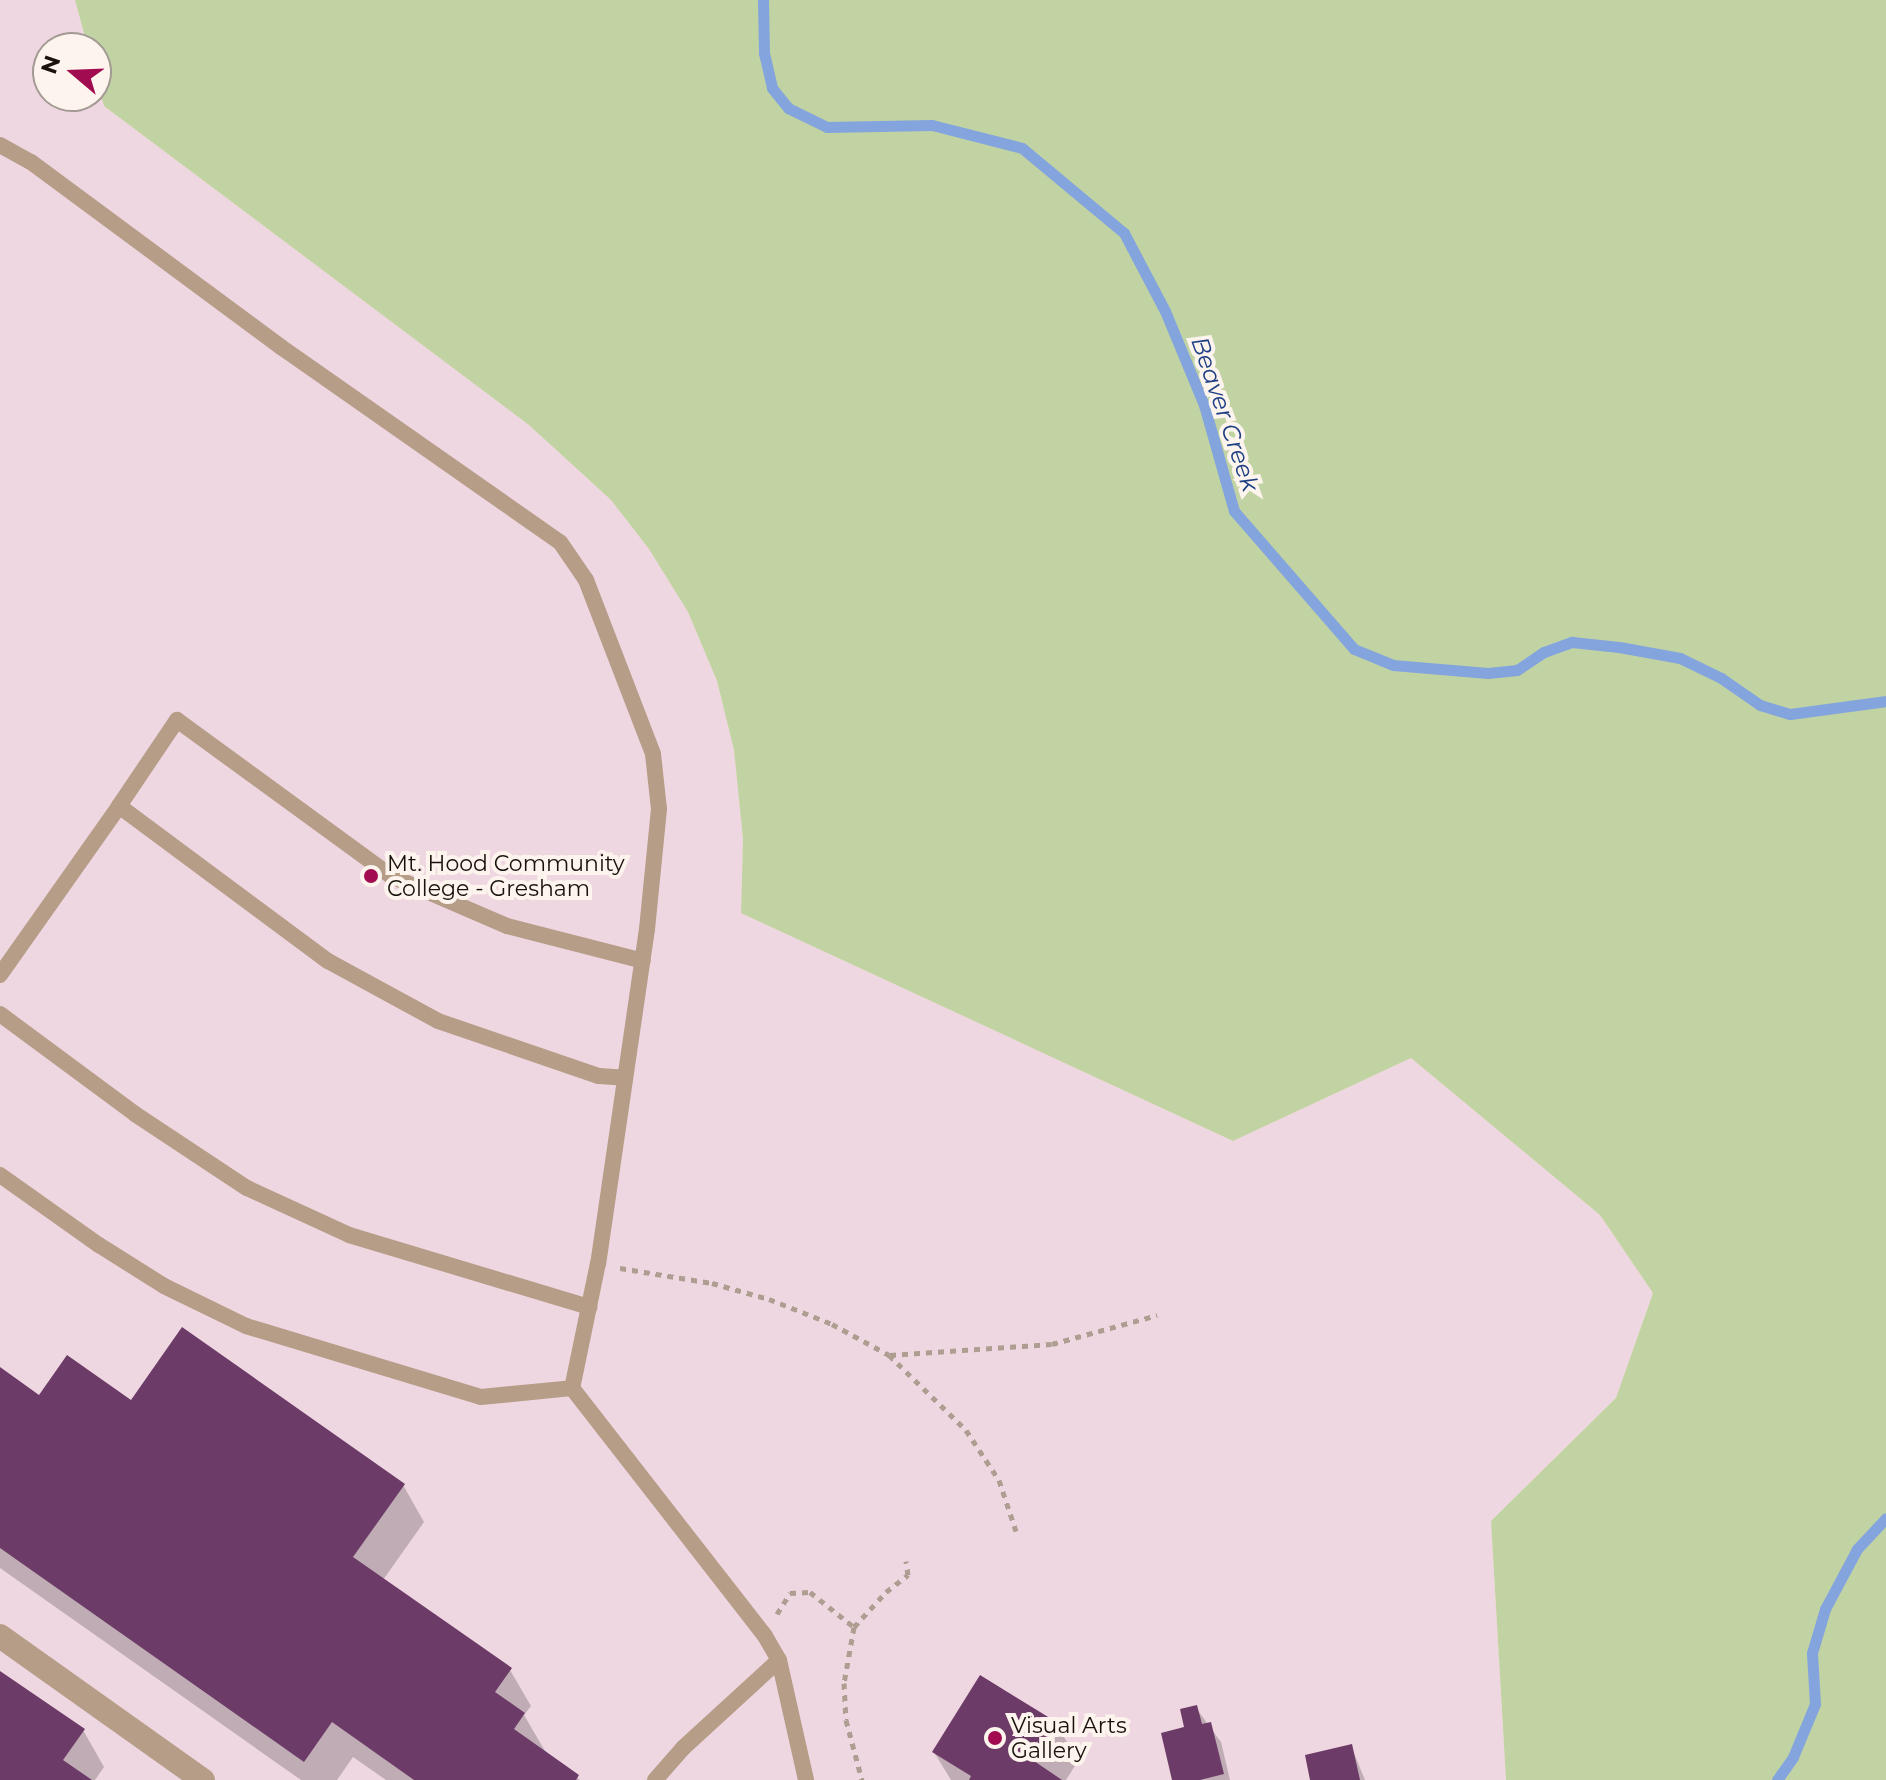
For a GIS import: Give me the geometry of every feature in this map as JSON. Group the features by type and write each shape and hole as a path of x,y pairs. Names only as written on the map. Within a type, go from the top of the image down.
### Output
{"street":[{"path":"0,1636 203,1780"}],"lane":[{"path":"0,145 31,162 281,347 560,542 586,580 653,754 659,809 643,961 598,1263 572,1388 765,1636 779,1660 806,1780"},
{"path":"0,975 177,720 391,876 507,926 643,961"},
{"path":"119,806 328,961 438,1021 599,1076 625,1078"},
{"path":"0,1014 135,1114 247,1188 349,1235 589,1307"},
{"path":"0,1175 151,1278 246,1326 481,1397 572,1388"},
{"path":"655,1780 683,1748 779,1660"}],"path":[{"path":"598,1263 712,1283 769,1299 832,1324 889,1355 966,1430 999,1480 1016,1531"},
{"path":"889,1355 1052,1344 1157,1315"},
{"path":"862,1780 846,1720 844,1683 854,1627 886,1592 908,1575 906,1561"},
{"path":"765,1636 790,1593 810,1592 854,1627"}],"shaded area":[{"name":"Mt. Hood Community College - Gresham","path":"0,0 75,0 84,32 32,32 32,112 112,112 529,425 611,500 649,549 688,612 717,681 734,750 743,839 741,913 1233,1141 1411,1058 1600,1215 1653,1293 1616,1398 1491,1521 1506,1780 0,1780"}],"green space":[{"path":"75,0 1886,0 1886,1780 1506,1780 1491,1521 1616,1398 1653,1293 1600,1215 1411,1058 1233,1141 741,913 743,839 734,750 717,681 688,612 649,549 611,500 529,425 112,112 112,32 84,32"}],"building":[{"path":"182,1327 405,1484 353,1557 512,1668 495,1692 525,1713 514,1729 579,1775 576,1780 414,1780 332,1722 304,1762 0,1548 0,1367 39,1395 67,1355 131,1400"},
{"path":"0,1671 85,1729 63,1760 92,1780 0,1780"},
{"name":"Visual Arts Gallery","path":"980,1675 1058,1723 1034,1761 1062,1780 969,1780 971,1776 932,1752"},
{"path":"1197,1705 1202,1724 1211,1722 1224,1774 1200,1780 1172,1780 1161,1733 1184,1727 1180,1709"},
{"path":"1352,1744 1360,1780 1310,1780 1305,1755"}],"waterway":[{"name":"Beaver Creek","path":"763,0 764,53 772,88 788,108 827,127 932,125 1022,148 1124,233 1165,311 1204,405 1234,511 1354,649 1393,665 1488,673 1517,670 1544,652 1572,642 1680,658 1721,678 1760,705 1790,714 1886,701"},
{"path":"1777,1780 1793,1757 1815,1704 1812,1653 1825,1609 1857,1549 1886,1518"}],"place":[{"name":"Mt. Hood Community College - Gresham","path":"371,876"},
{"name":"Visual Arts Gallery","path":"995,1738"}]}
